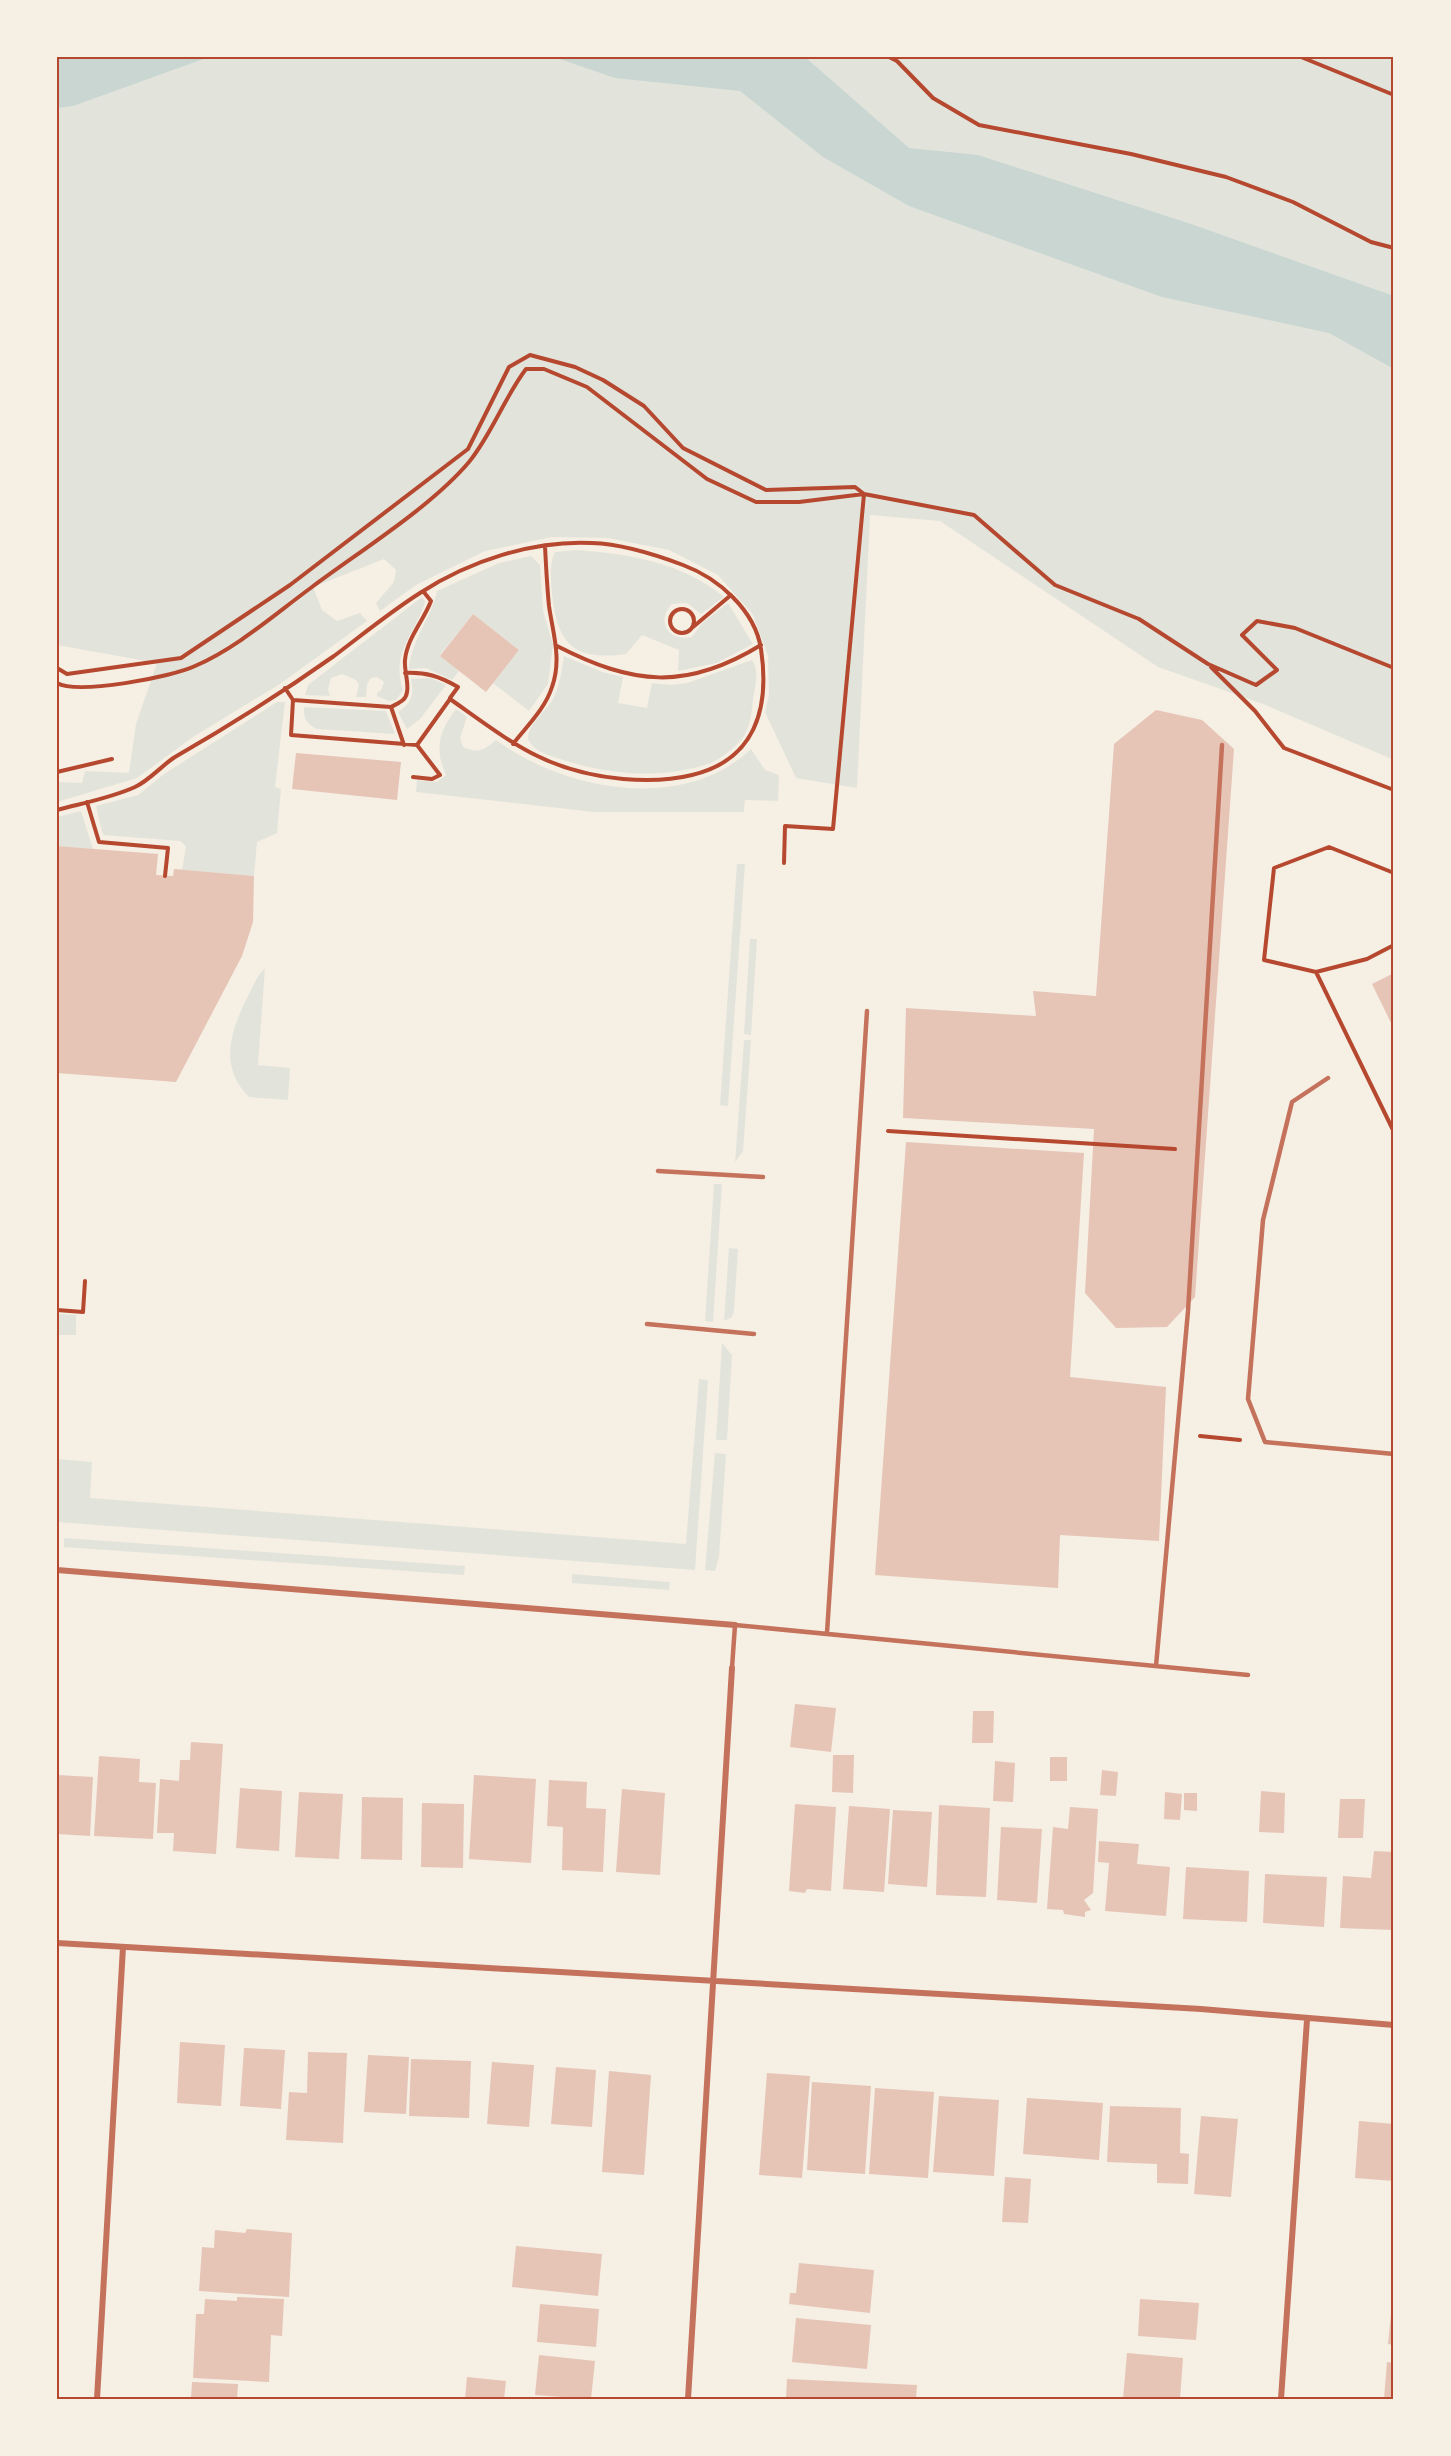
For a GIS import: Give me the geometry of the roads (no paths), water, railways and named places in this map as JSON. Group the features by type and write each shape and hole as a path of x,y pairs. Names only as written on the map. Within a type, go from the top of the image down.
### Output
{"street":[{"path":"57,1570 735,1624"},
{"path":"688,2399 732,1668"},
{"path":"57,1943 1201,2009 1307,2020 1394,2025"},
{"path":"97,2399 123,1947"},
{"path":"1281,2399 1307,2020"}],"lane":[{"path":"1156,1666 1188,1311 1222,745"},
{"path":"827,1634 867,1011"},
{"path":"1328,1078 1292,1102 1263,1220 1248,1399 1265,1442 1394,1454"},
{"path":"658,1171 764,1177"},
{"path":"647,1324 754,1334"},
{"path":"732,1668 735,1624 1248,1675"}]}
